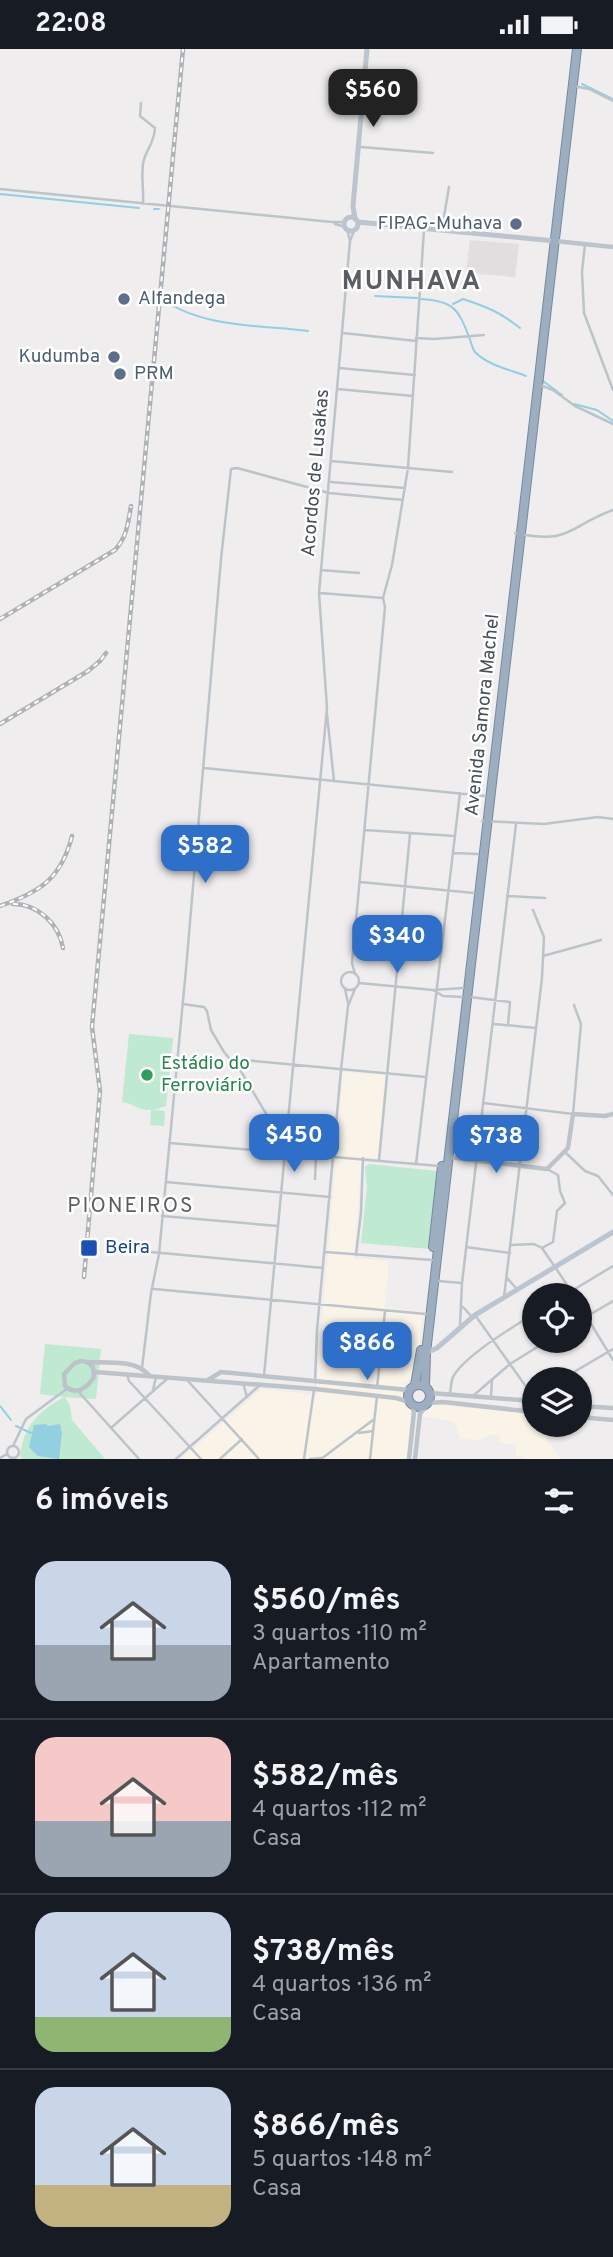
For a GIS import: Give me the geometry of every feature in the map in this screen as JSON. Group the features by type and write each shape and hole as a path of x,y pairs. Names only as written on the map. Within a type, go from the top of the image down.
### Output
{"highway":[{"name":"Avenida Samora Machel","path":"411,1404 412,1388 423,1353 448,1157 478,854 485,821 485,796 537,385 552,241 573,86 575,49"},
{"name":"Avenida Samora Machel","path":"464,994 575,49"},
{"name":"Avenida Samora Machel","path":"443,1183 442,1167 449,1134"},
{"name":"Avenida Samora Machel","path":"426,1328 425,1314 435,1281 434,1261"},
{"name":"Avenida Samora Machel","path":"423,1353 428,1389 427,1404"},
{"path":"412,1388 428,1389"},
{"path":"411,1404 418,1408 427,1404"}],"main road":[{"path":"346,224 353,206 367,49"},
{"path":"353,206 357,221 355,230"},
{"path":"346,224 357,221 370,225 552,241"},
{"path":"346,224 355,230"},
{"path":"355,230 370,225"},
{"path":"423,1353 437,1348 472,1316 613,1232"}],"street":[{"path":"573,86 589,89 613,101"},
{"path":"141,103 141,116 155,128 153,145 144,160 141,178 143,204"},
{"path":"357,147 433,153"},
{"path":"442,232 449,187"},
{"path":"0,189 346,224 350,240"},
{"path":"350,240 355,230"},
{"path":"359,983 352,963 385,607 383,598 392,565 408,468 424,230"},
{"name":"Acordos de Lusakas","path":"327,708 319,593 350,240"},
{"path":"552,241 613,247"},
{"path":"585,244 582,272 584,313 613,390"},
{"path":"342,333 416,339 484,335"},
{"path":"339,368 415,376"},
{"path":"537,385 553,390 566,401 613,424"},
{"path":"337,389 413,396"},
{"path":"331,461 452,472"},
{"path":"142,1375 159,1254 221,559 232,469 237,468 329,493 403,500"},
{"path":"330,482 405,488"},
{"path":"518,533 548,538 563,536 613,510"},
{"path":"321,569 359,573"},
{"path":"319,593 383,598"},
{"path":"264,1376 318,780 327,708"},
{"path":"327,708 334,781"},
{"path":"204,768 485,796"},
{"path":"416,1164 460,793"},
{"path":"485,821 555,824 598,817 613,819"},
{"path":"460,1329 462,1283 516,824"},
{"path":"365,830 454,836"},
{"path":"379,1160 410,834"},
{"path":"453,853 478,854"},
{"path":"360,882 474,893"},
{"path":"507,896 545,898"},
{"path":"504,1297 543,956 544,937 533,910"},
{"path":"543,956 601,940"},
{"path":"348,1006 341,981 352,963"},
{"path":"346,974 355,974"},
{"path":"359,983 464,994"},
{"path":"359,983 348,1006 341,1070 314,1374 313,1381 308,1385 312,1389 306,1454 308,1459 321,1459 373,1420"},
{"path":"433,990 438,988 510,1002 508,1025"},
{"path":"345,989 355,989"},
{"path":"183,1004 200,1006 207,1011 211,1030 224,1052 242,1073 285,1146"},
{"path":"547,1169 566,1153 570,1144 581,1024 574,1006"},
{"path":"494,1024 536,1028"},
{"path":"244,1060 426,1077"},
{"path":"483,1103 573,1114 613,1114"},
{"path":"169,1143 442,1167"},
{"path":"566,1153 585,1171 598,1176 613,1195"},
{"path":"314,1179 316,1154"},
{"path":"448,1157 547,1169 558,1175 565,1203 556,1211 553,1242 542,1248"},
{"path":"356,1255 363,1158"},
{"path":"166,1182 330,1197"},
{"path":"162,1216 278,1226"},
{"path":"511,1245 534,1244 542,1248 565,1283"},
{"path":"466,1247 510,1253"},
{"path":"108,1248 323,1268"},
{"path":"325,1252 434,1261"},
{"path":"587,1283 613,1266"},
{"path":"507,1277 517,1289"},
{"path":"435,1281 462,1283"},
{"path":"153,1289 425,1314"},
{"path":"592,1314 613,1301"},
{"path":"462,1304 493,1340 522,1381"},
{"path":"376,1388 385,1311"},
{"path":"460,1317 472,1316"},
{"path":"450,1393 456,1373 493,1340 522,1322"},
{"path":"592,1325 613,1360"},
{"path":"585,1367 613,1349"},
{"path":"473,1396 510,1364 528,1353"},
{"path":"87,1362 98,1372 404,1399 411,1404 414,1412 409,1459"},
{"path":"139,1459 78,1391 68,1388 64,1382 64,1374 75,1363 87,1362 142,1368 153,1375 156,1384 153,1390"},
{"path":"78,1391 90,1383 101,1363"},
{"path":"207,1381 217,1373 376,1388 412,1388"},
{"path":"127,1374 129,1381 201,1459"},
{"path":"238,1374 247,1397"},
{"path":"111,1428 170,1377"},
{"path":"285,1387 286,1378"},
{"path":"186,1379 259,1459"},
{"path":"198,1391 200,1380"},
{"path":"491,1397 492,1380"},
{"path":"176,1459 260,1385"},
{"path":"365,1386 365,1395"},
{"path":"7,1454 16,1458 15,1447 26,1419 68,1388"},
{"path":"428,1389 522,1400"},
{"path":"462,1403 463,1395"},
{"path":"376,1459 370,1459 377,1396"},
{"path":"507,1409 508,1399"},
{"path":"415,1459 421,1414 427,1404 462,1403 522,1411"},
{"path":"592,1407 613,1408"},
{"path":"592,1418 613,1420"},
{"path":"356,1434 373,1431"},
{"path":"220,1459 242,1439"},
{"path":"7,1454 8,1448 15,1447"},
{"path":"0,1458 7,1454"}],"shaded area":[{"path":"470,240 519,244 515,277 466,273"},
{"path":"343,1072 385,1075 378,1158 362,1157 354,1258 389,1261 385,1308 423,1312 417,1374 404,1384 405,1400 411,1411 407,1459 181,1459 262,1389 316,1395"},
{"path":"429,1404 522,1413 522,1437 547,1437 547,1441 561,1459 526,1459 516,1455 516,1445 499,1442 500,1436 490,1435 479,1441 460,1438 454,1422 422,1416"}],"green space":[{"name":"Estádio do Ferroviário","path":"129,1034 173,1038 166,1106 153,1110 165,1111 164,1126 150,1125 151,1110 122,1102"},
{"path":"369,1164 437,1171 430,1249 361,1243 367,1187 365,1167"},
{"path":"45,1344 101,1349 96,1399 65,1397 70,1406 72,1420 105,1459 22,1459 20,1456 25,1436 34,1421 64,1397 40,1394"}],"water":[{"path":"60,1424 62,1433 59,1459 38,1456 29,1447 34,1425"}],"waterway":[{"path":"582,84 613,99"},
{"path":"0,194 139,208"},
{"path":"154,209 159,209"},
{"path":"169,210 161,298 177,308 212,320 308,331"},
{"path":"375,296 417,298"},
{"path":"421,299 440,302 453,308 461,319 473,349 480,357 526,376"},
{"path":"453,304 463,299 486,307 520,328"},
{"path":"543,381 562,395"},
{"path":"574,404 597,410 613,421"},
{"path":"0,1406 11,1420"},
{"path":"16,1426 31,1433"}],"railway":[{"path":"84,1277 100,1091 92,1027 183,49"},
{"path":"0,619 115,550 125,535 131,506"},
{"path":"0,724 88,671 106,653"},
{"path":"0,906 27,895 47,882 62,863 72,836"},
{"path":"13,904 31,907 46,917 57,931 63,948"}],"place":[{"name":"FIPAG-Muhava","path":"516,224"},
{"name":"Alfandega","path":"124,299"},
{"name":"Kudumba","path":"114,357"},
{"name":"PRM","path":"120,374"},
{"name":"Estádio do Ferroviário","path":"147,1075"},
{"name":"Beira","path":"89,1248"}],"district":[{"name":"MUNHAVA","path":"412,282"},
{"name":"PIONEIROS","path":"131,1206"}]}
